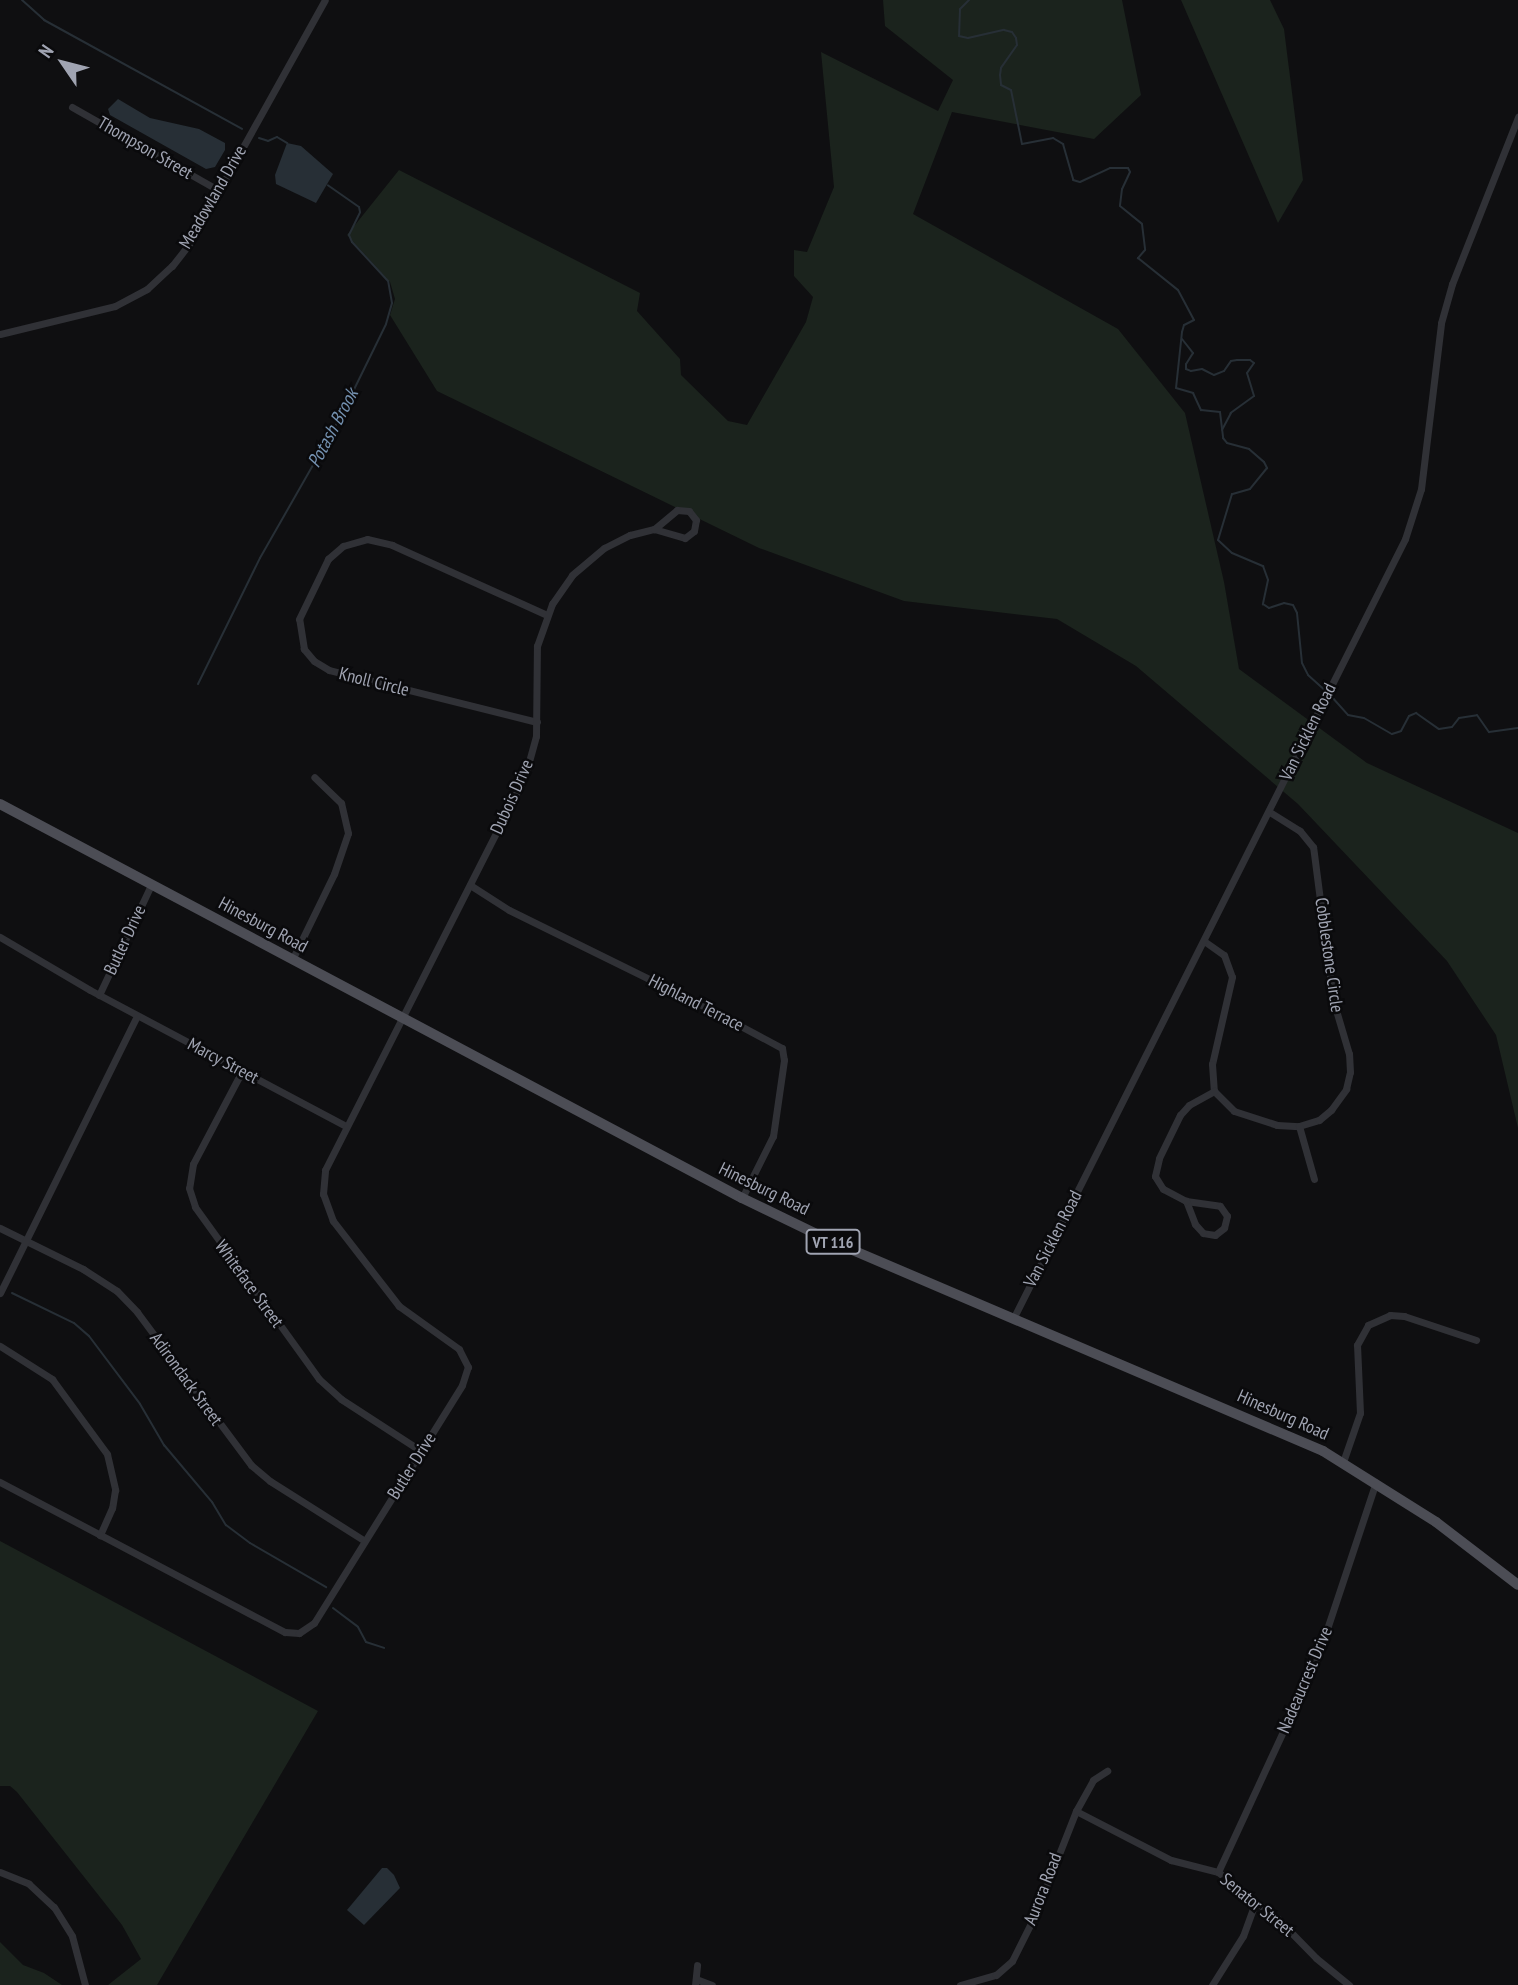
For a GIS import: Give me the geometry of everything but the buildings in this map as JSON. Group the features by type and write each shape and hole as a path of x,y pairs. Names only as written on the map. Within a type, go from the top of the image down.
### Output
{"main road":[{"name":"Hinesburg Road","path":"0,804 402,1020 742,1198 829,1240 1297,1439 1343,1462 1436,1522 1518,1585"}],"street":[{"name":"Meadowland Drive","path":"0,334 98,311 146,289 172,266 189,244 325,0"},
{"name":"Thompson Street","path":"72,107 218,190"},
{"name":"Van Sicklen Road","path":"1013,1318 1270,812 1412,523 1421,489 1441,323 1462,259 1518,117"},
{"name":"Dubois Drive","path":"402,1020 525,776 537,722 536,656 547,615 565,584 588,560 624,538 654,529 680,509 689,511 696,520 694,531 685,538 654,529"},
{"name":"Knoll Circle","path":"537,722 329,670 314,661 304,649 299,619 328,559 347,544 368,539 392,545 547,615"},
{"path":"292,960 334,874 348,833 341,803 314,777"},
{"name":"Cobblestone Circle","path":"1270,812 1300,831 1310,841 1315,853 1334,1000 1350,1063 1346,1089 1337,1104 1319,1120 1298,1126"},
{"name":"Highland Terrace","path":"470,884 509,910 692,1000 782,1048 784,1060 774,1136 742,1198"},
{"name":"Butler Drive","path":"99,995 150,885"},
{"name":"Marcy Street","path":"0,937 99,995 346,1126"},
{"path":"1204,941 1224,956 1232,976 1212,1064 1214,1091 1228,1107 1241,1114 1276,1125 1298,1126 1314,1180"},
{"path":"0,1293 138,1016"},
{"name":"Butler Drive","path":"0,1482 280,1630 295,1634 314,1623 466,1379 467,1361 459,1349 399,1306 329,1213 323,1194 323,1179 346,1126 402,1020"},
{"name":"Whiteface Street","path":"242,1071 193,1164 189,1188 195,1208 319,1379 341,1399 421,1451"},
{"path":"1186,1201 1195,1224 1203,1233 1215,1235 1224,1228 1227,1216 1220,1206 1186,1201 1159,1185 1155,1177 1156,1165 1184,1110 1214,1091"},
{"name":"Adirondack Street","path":"0,1228 93,1275 117,1291 137,1312 251,1465 270,1481 365,1541"},
{"path":"1343,1462 1360,1413 1357,1345 1368,1325 1390,1315 1404,1316 1476,1340"},
{"path":"0,1346 52,1380 107,1454 114,1473 115,1490 112,1508 100,1535"},
{"name":"Nadeaucrest Drive","path":"1218,1872 1318,1656 1376,1482"},
{"name":"Aurora Road","path":"960,1985 996,1975 1012,1961 1035,1915 1076,1811 1093,1780 1107,1771"},
{"name":"Senator Street","path":"1076,1811 1171,1860 1218,1872 1256,1901 1315,1958 1349,1985"},
{"path":"0,1872 38,1891 61,1916 72,1936 85,1985"},
{"path":"1212,1985 1243,1936 1256,1901"},
{"path":"697,1965 695,1982 712,1985"}],"shaded area":[{"path":"883,0 1122,0 1141,95 1094,139 952,112 913,214 1118,329 1185,413 1224,582 1239,669 1367,763 1518,833 1518,1128 1496,1035 1447,961 1298,804 1136,666 1057,619 904,601 759,548 437,391 390,315 395,299 390,282 347,235 399,170 640,293 637,311 680,359 681,375 728,421 747,425 806,322 813,297 794,276 794,250 807,252 834,187 821,52 938,111 953,80 885,26"},
{"path":"1181,0 1270,0 1284,29 1303,180 1278,223"},
{"path":"118,99 150,118 199,129 225,143 225,150 215,167 206,169 110,115 108,109"},
{"path":"287,143 301,146 333,174 316,203 276,184 275,175"},
{"path":"0,1541 318,1711 157,1985 108,1985 141,1959 122,1925 17,1792 10,1786 0,1786"},
{"path":"382,1868 387,1868 394,1875 400,1888 364,1925 347,1910"},
{"path":"0,1942 23,1965 44,1973 62,1985 0,1985"}],"waterway":[{"name":"Potash Brook","path":"22,0 44,20 242,129"},
{"path":"969,0 960,9 959,36 968,38 1004,30 1012,32 1016,38 1017,45 1001,68 1000,75 1001,85 1011,90 1022,144 1053,138 1063,144 1073,180 1080,182 1110,168 1128,168 1130,172 1122,189 1120,206 1142,224 1145,250 1138,258 1178,290 1194,320 1184,325 1182,332 1176,388 1193,393 1201,410 1220,412 1223,438 1227,443 1249,449 1267,468 1250,489 1232,494 1218,540 1232,553 1263,566 1268,580 1263,604 1269,608 1284,603 1293,605 1297,613 1302,663 1308,675 1327,692"},
{"name":"Potash Brook","path":"259,138 268,141 277,137 287,143"},
{"name":"Potash Brook","path":"198,684 260,558 342,414 386,324 392,303 388,281 352,242 349,235 360,212 359,207 328,185"},
{"path":"1182,339 1193,353 1186,364 1186,369 1191,371 1202,369 1214,375 1224,371 1231,361 1250,360 1254,363 1247,373 1254,396 1231,413 1222,430"},
{"path":"1331,696 1348,715 1364,718 1392,734 1401,731 1409,716 1416,713 1439,729 1452,727 1459,718 1477,715 1489,732 1518,728"},
{"path":"12,1293 74,1323 89,1336 140,1404 164,1445 212,1502 226,1525 250,1543 326,1587"},
{"path":"333,1608 358,1627 366,1642 384,1648"}]}
